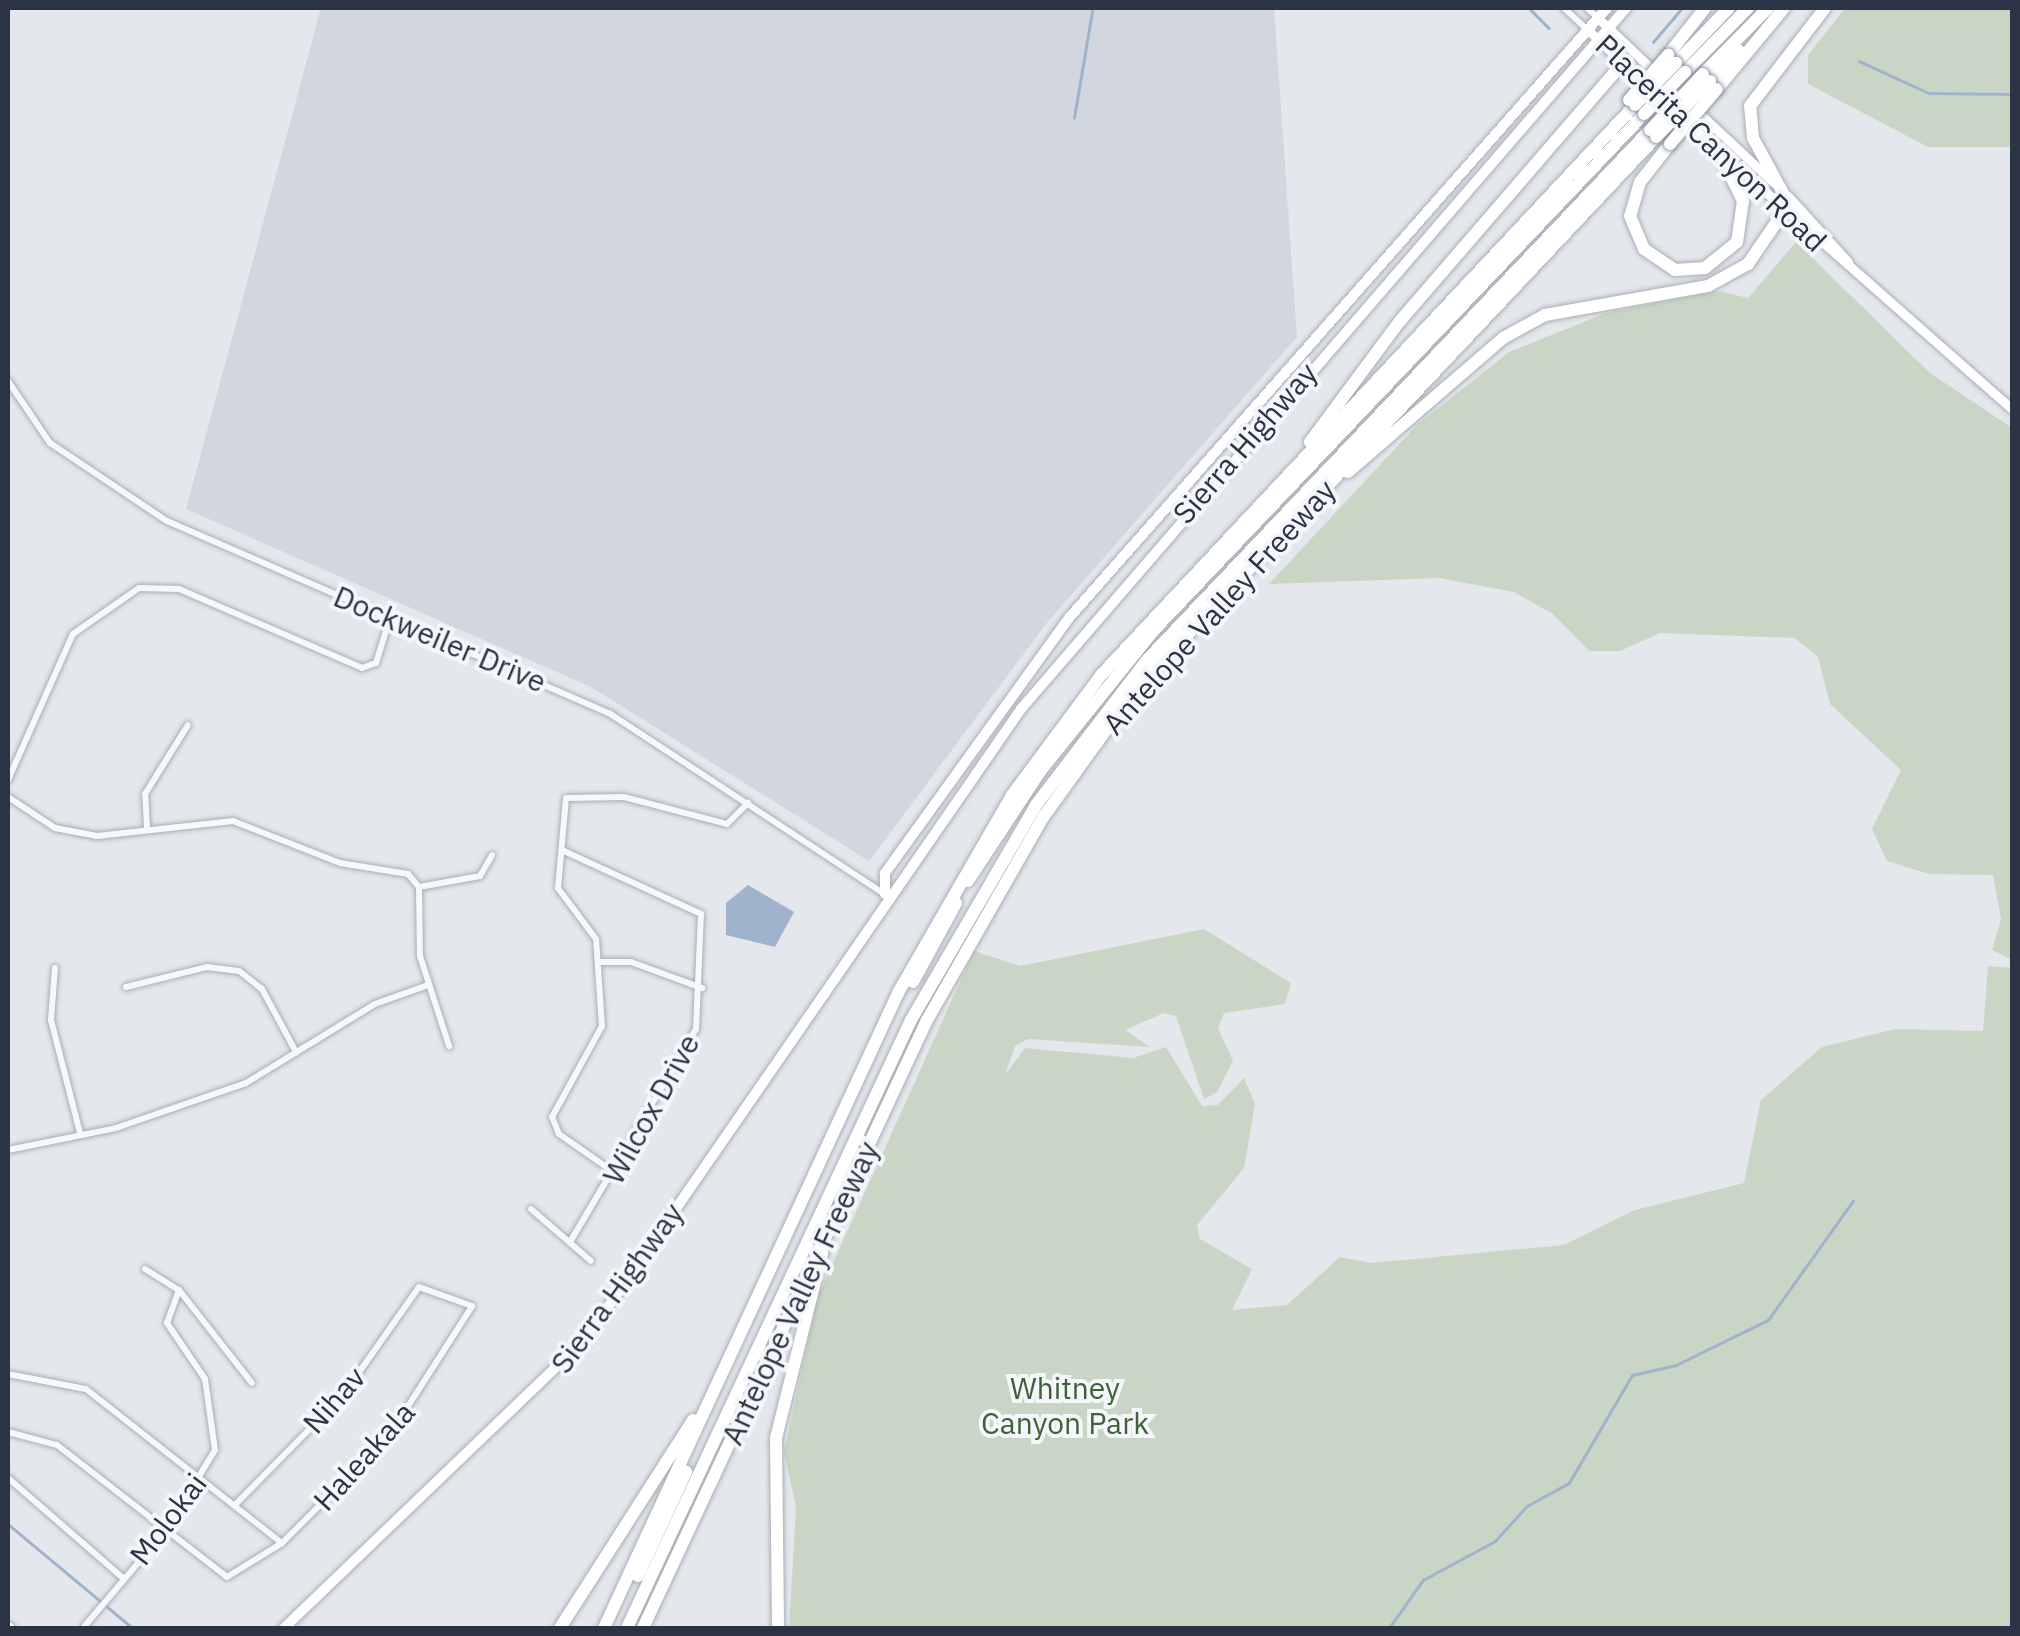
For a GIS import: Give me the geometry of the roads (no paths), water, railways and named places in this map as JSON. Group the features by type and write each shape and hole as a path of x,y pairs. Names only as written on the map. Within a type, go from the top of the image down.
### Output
{"highway":[{"path":"1676,63 1705,8"},
{"path":"613,1628 986,856 1154,630 1729,8"},
{"path":"1636,106 1676,63 1748,8"},
{"path":"1720,154 1744,201 1737,242 1705,268 1675,270 1644,249 1630,216 1640,182 1670,144 1710,81 1768,8"},
{"name":"Antelope Valley Freeway","path":"604,1628 721,1375 941,947 995,892 1134,692 1653,133 1782,8"},
{"path":"1329,484 1514,332 1571,307 1724,280 1786,215 1788,196 1753,138 1750,106 1825,8"},
{"path":"1305,453 1400,321 1623,63"},
{"name":"Antelope Valley Freeway","path":"642,1628 822,1244 983,839 1102,674 1305,453 1636,106"},
{"path":"628,1628 941,947 989,875 1147,660 1653,133"},
{"path":"778,1628 776,1438 822,1244"},
{"path":"560,1628 721,1375"}],"main road":[{"name":"Sierra Highway","path":"885,894 885,873 955,768 1069,618 1607,8"},
{"name":"Sierra Highway","path":"284,1628 324,1584 538,1392 588,1336 885,894 1112,594 1626,8"},
{"name":"Placerita Canyon Road","path":"1598,18 1788,196 1860,276"},
{"name":"Placerita Canyon Road","path":"1588,30 1786,215 2012,408"}],"street":[{"name":"Placerita Canyon Road","path":"1564,8 1588,30"},
{"name":"Placerita Canyon Road","path":"1587,8 1598,18"},
{"name":"Dockweiler Drive","path":"8,381 50,443 100,482 167,522 609,712 885,894"},
{"path":"8,780 73,634 139,588 178,590 362,668 376,663 390,618"},
{"path":"147,828 145,794 188,725"},
{"path":"615,1173 559,1134 552,1118 555,1099 599,1044 602,962 584,916 559,892 572,793 727,824 748,803"},
{"path":"8,798 55,828 98,836 233,821 340,863 408,874 420,887 428,986 449,1046"},
{"name":"Wilcox Drive","path":"564,851 697,909 702,988 696,1030 615,1173 571,1240"},
{"path":"420,887 480,876 492,855"},
{"path":"602,962 631,962 702,988"},
{"path":"55,968 51,1020 80,1132"},
{"path":"126,987 207,968 239,972 262,990 296,1052"},
{"path":"8,1150 246,1083 374,1004 428,986"},
{"path":"532,1209 591,1261"},
{"path":"145,1269 179,1290 252,1384"},
{"name":"Nihav","path":"236,1504 343,1395 419,1287 472,1306"},
{"name":"Molokai","path":"83,1628 167,1529 216,1450 206,1380 167,1323 179,1290"},
{"name":"Haleakala","path":"167,1529 227,1577 282,1543 389,1436 472,1306"},
{"path":"8,1374 86,1389 282,1543"},
{"path":"8,1432 57,1444 167,1529"},
{"path":"8,1478 123,1578"}],"water":[{"path":"748,885 794,912 775,947 726,935 726,903"}],"waterway":[{"path":"1529,8 1549,28"},
{"path":"1653,42 1682,8"},
{"path":"1074,118 1092,12"},
{"path":"1859,61 1929,93 2012,94"},
{"path":"1389,1628 1423,1580 1495,1541 1527,1506 1569,1483 1632,1375 1676,1365 1768,1320 1853,1201"},
{"path":"8,1524 133,1628"}],"park label":[{"name":"Whitney Canyon Park","path":"1065,1405"}]}
